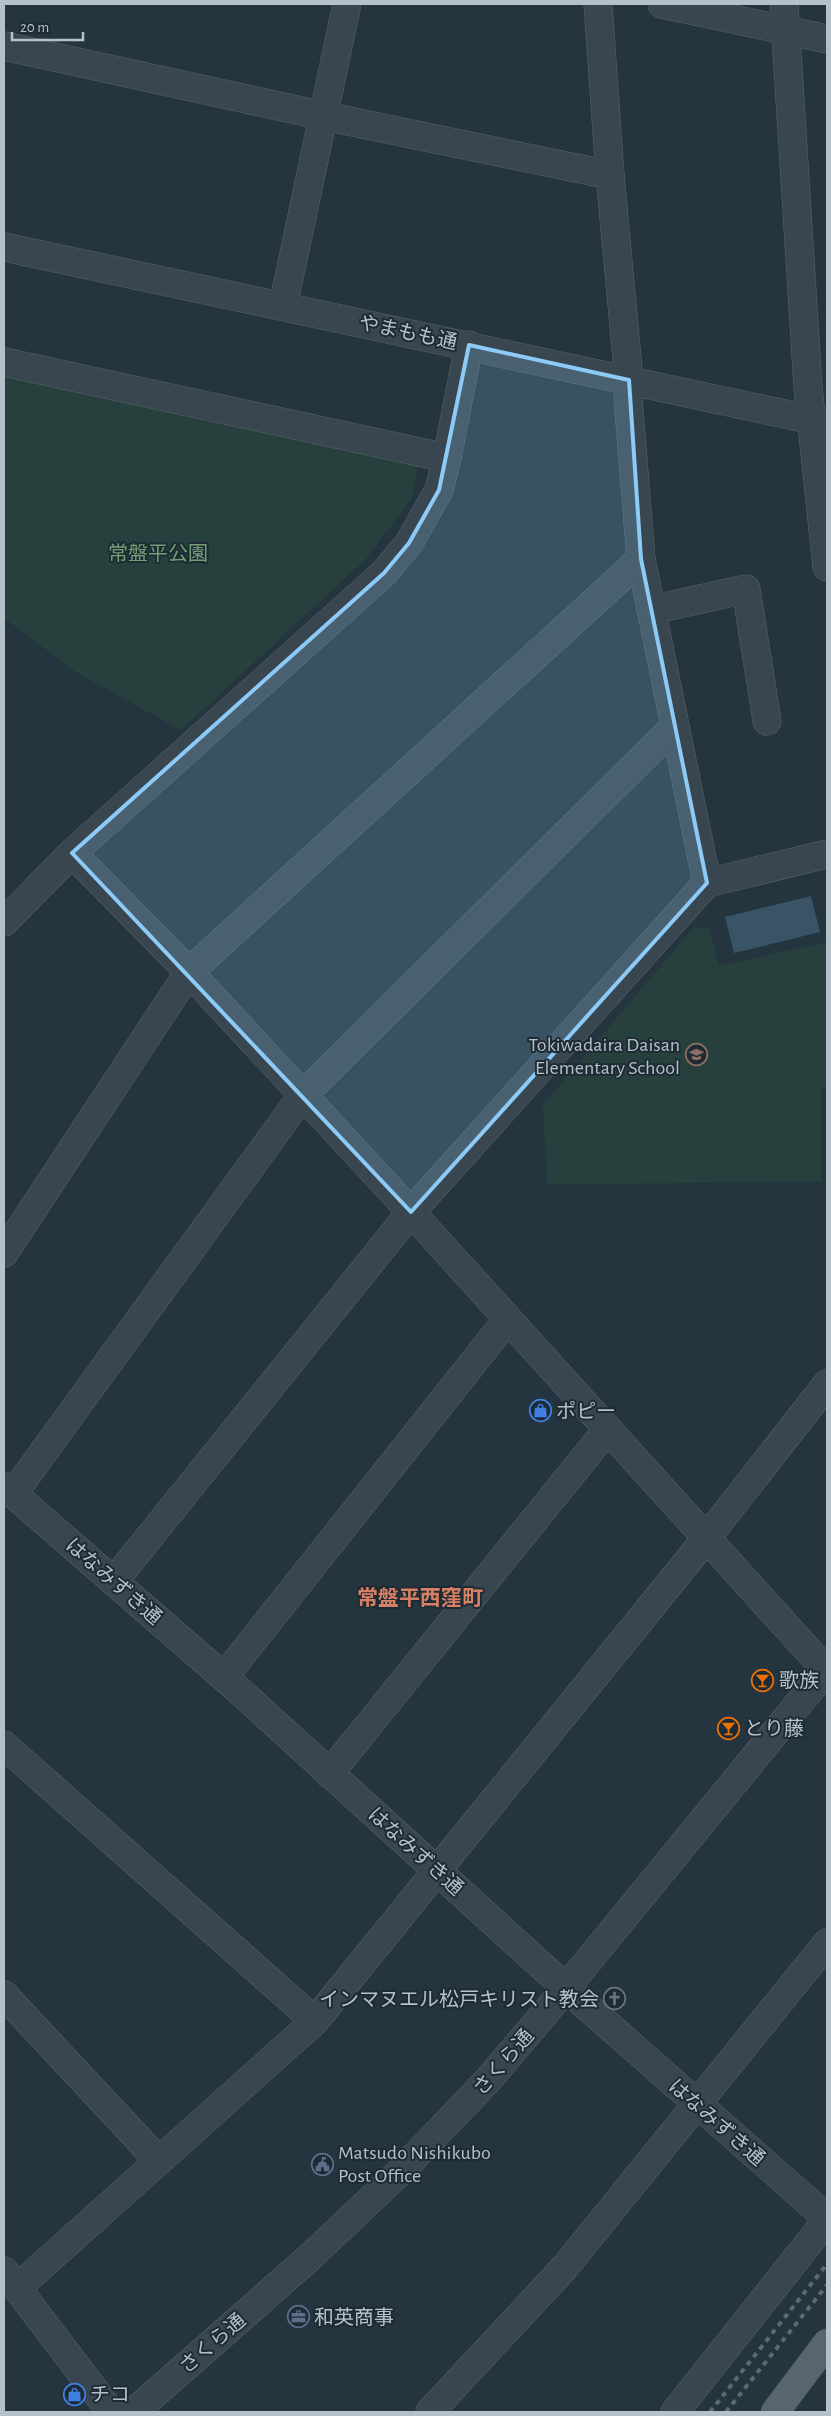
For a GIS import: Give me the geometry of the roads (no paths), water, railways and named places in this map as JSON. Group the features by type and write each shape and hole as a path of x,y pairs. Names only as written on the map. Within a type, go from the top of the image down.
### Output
{"main road":[{"path":"775,2412 827,2343"}],"street":[{"path":"283,306 348,4"},
{"path":"598,4 610,175 629,380 628,398 641,559 707,882"},
{"path":"662,4 785,17 827,39"},
{"path":"785,17 819,421 827,566"},
{"path":"4,46 324,116 610,175"},
{"name":"やまもも通","path":"4,247 819,421"},
{"path":"4,922 72,852 384,573 409,543 439,490 469,345"},
{"path":"4,362 447,458"},
{"path":"4,1253 189,972 641,559"},
{"path":"651,610 746,589 767,721"},
{"path":"8,1490 302,1096 675,726"},
{"path":"72,852 189,972 410,1212 705,1540 826,1669"},
{"path":"114,1580 410,1212 707,882 827,854"},
{"path":"224,1677 507,1320"},
{"path":"111,2412 10,2279 159,2161 315,2021 705,1540 827,1384"},
{"path":"329,1774 607,1430"},
{"name":"はなみずき通","path":"8,1490 224,1677 566,1988 827,2219"},
{"name":"さくら通","path":"134,2412 310,2258 402,2170 489,2079 566,1988 826,1669"},
{"path":"4,1745 315,2021"},
{"path":"430,2412 565,2268 827,1943"},
{"path":"4,1995 159,2161"},
{"path":"675,2412 827,2219"}],"water":[{"path":"811,896 820,932 734,953 725,917"}],"railway":[{"path":"710,2412 827,2264"},
{"path":"726,2412 827,2285"}],"place":[{"name":"Tokiwadaira Daisan Elementary School","path":"696,1055"},
{"name":"ポピー","path":"540,1411"},
{"name":"歌族","path":"763,1680"},
{"name":"とり藤","path":"728,1728"},
{"name":"インマヌエル松戸キリスト教会","path":"615,1999"},
{"name":"Matsudo Nishikubo Post Office","path":"322,2164"},
{"name":"和英商事","path":"298,2317"},
{"name":"チコ","path":"74,2394"}],"district":[{"name":"常盤平西窪町","path":"420,1598"}],"park label":[{"name":"常盤平公園","path":"158,553"}]}
